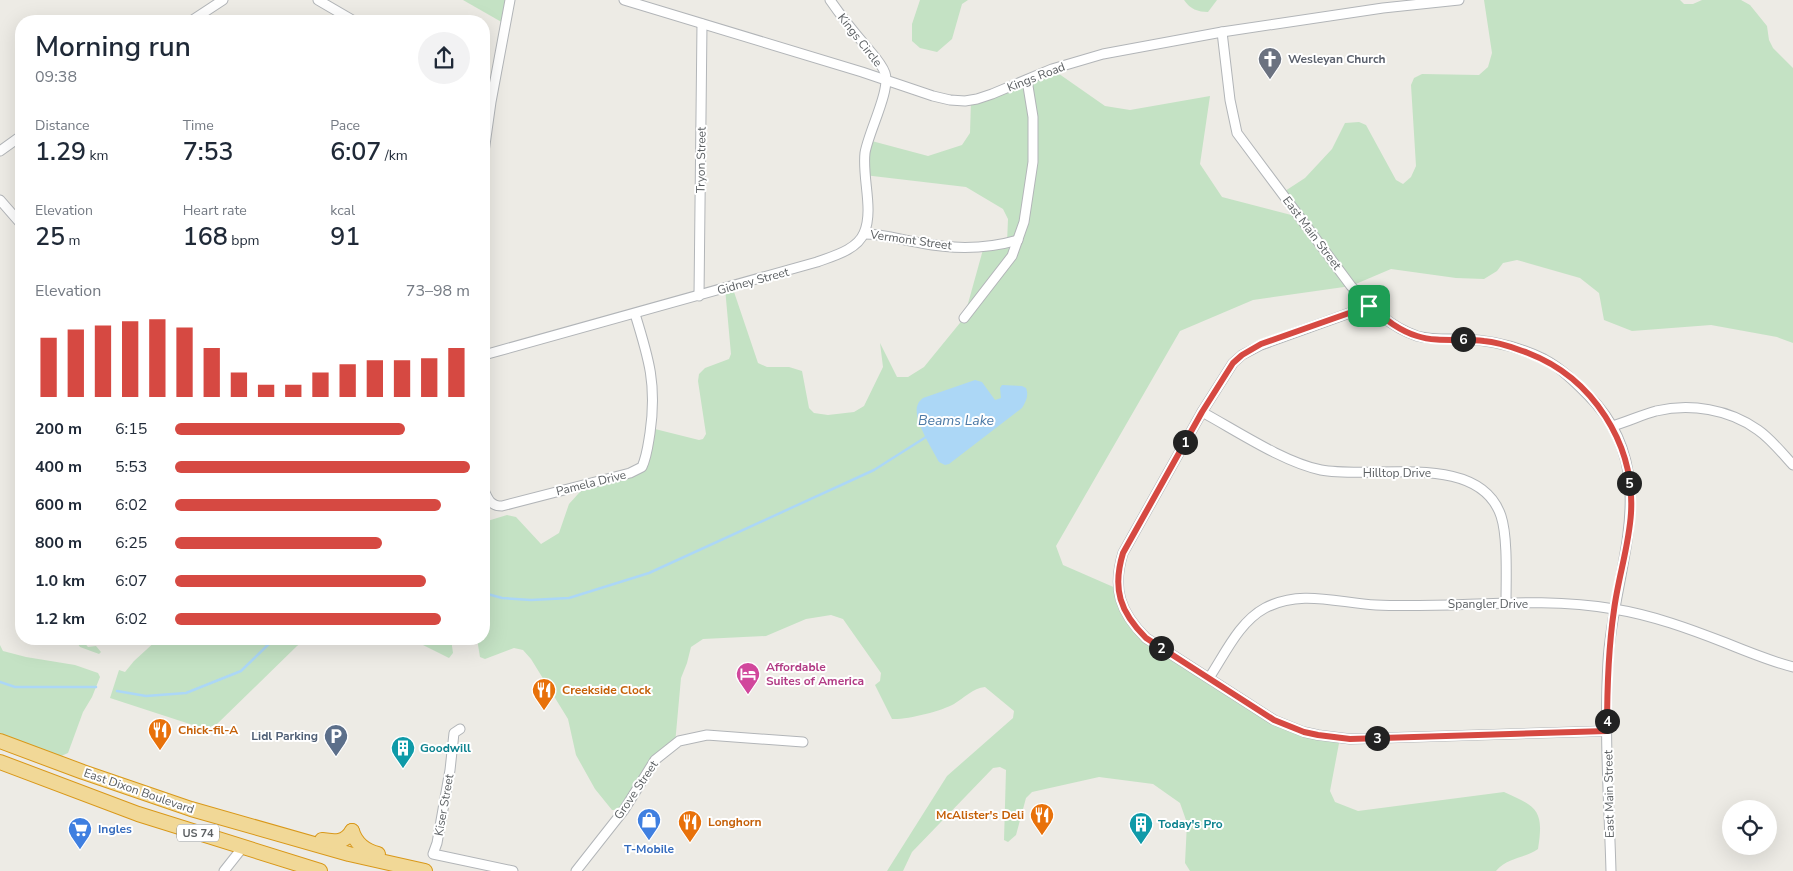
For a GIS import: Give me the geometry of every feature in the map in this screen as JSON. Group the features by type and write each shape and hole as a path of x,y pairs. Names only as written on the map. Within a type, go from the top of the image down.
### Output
{"highway":[{"name":"East Dixon Boulevard","path":"0,741 191,809 349,854 420,870"},
{"name":"East Dixon Boulevard","path":"0,762 138,814 320,871"},
{"path":"266,830 334,842 346,839 352,831 357,842 367,850 412,864 420,870"}],"street":[{"path":"200,15 222,0"},
{"path":"318,0 344,15"},
{"path":"490,87 510,0"},
{"name":"Kings Road","path":"624,0 933,96 965,101 992,94 1052,69 1103,54 1222,32 1383,8 1459,0"},
{"name":"Kings Circle","path":"830,0 880,64 887,81"},
{"name":"Tryon Street","path":"699,296 702,24"},
{"name":"East Main Street","path":"1222,32 1230,100 1237,133 1369,306 1397,328 1418,336 1485,341 1510,346 1544,360 1562,371 1598,404 1612,426 1625,456 1631,490 1631,513 1614,609 1608,660 1607,731 1611,871"},
{"path":"964,318 1004,269 1012,256 1024,222 1033,162 1033,117 1027,80"},
{"path":"864,234 868,210 864,176 865,154 887,81"},
{"path":"0,151 15,140"},
{"path":"0,200 15,217"},
{"name":"Gidney Street","path":"490,353 817,262 849,248 860,240 864,234"},
{"name":"Vermont Street","path":"864,234 876,234 944,247 984,247 1018,240"},
{"path":"1369,306 1261,344 1233,363 1202,412 1123,553 1117,577 1121,602 1126,614 1136,629 1146,638 1287,726 1304,732 1332,738 1350,739 1607,731"},
{"name":"Pamela Drive","path":"490,501 502,506 630,473 642,467 647,453 654,392 646,349 635,314"},
{"path":"1612,426 1649,413 1677,408 1715,411 1739,418 1759,431 1793,465"},
{"name":"Hilltop Drive","path":"1202,412 1299,464 1320,470 1343,473 1438,473 1456,476 1479,486 1486,492 1497,508 1504,526 1506,603"},
{"name":"Spangler Drive","path":"1209,678 1243,627 1265,609 1289,599 1307,597 1377,605 1506,603 1561,604 1614,609 1689,629 1772,661 1793,667"},
{"name":"Kiser Street","path":"460,729 454,733 450,770 433,854 513,871"},
{"name":"Grove Street","path":"576,871 624,810 655,760 679,741 707,735 802,742"},
{"path":"224,871 243,847"}],"green space":[{"path":"463,0 510,0 505,24"},
{"path":"920,0 968,0 962,4 952,39 937,52 920,48 912,41 912,24"},
{"path":"1184,0 1217,0 1208,12 1194,9"},
{"path":"1484,0 1680,0 1684,4 1693,4 1702,0 1741,0 1750,5 1767,26 1769,40 1773,48 1793,68 1793,343 1777,337 1711,325 1632,331 1604,320 1599,293 1580,278 1517,260 1503,263 1497,271 1484,279 1456,278 1391,269 1351,286 1253,300 1180,331 1056,546 1063,565 1118,589 1137,629 1274,720 1340,738 1330,791 1335,802 1358,811 1504,792 1525,802 1536,812 1540,826 1538,849 1506,863 1496,871 1190,871 1185,863 1187,823 1180,803 1153,784 1099,777 1032,792 1026,798 1016,835 1008,842 1004,840 1006,770 1000,767 993,768 912,852 903,871 887,871 947,776 1013,718 1014,711 985,687 973,691 954,704 933,712 915,717 892,719 875,685 880,681 881,673 843,619 831,615 806,619 766,636 703,639 691,647 681,678 675,744 670,747 624,810 612,810 595,789 576,755 568,719 531,659 523,650 514,648 485,659 480,657 478,645 490,645 490,520 507,515 516,517 541,544 559,533 569,504 587,484 641,467 651,428 699,440 703,439 706,434 698,381 699,374 705,368 729,359 731,354 725,288 732,286 758,363 767,367 789,367 802,371 809,408 814,413 828,415 854,412 864,406 883,367 880,343 897,377 908,377 924,367 964,318 984,246 1007,243 1008,219 1003,209 966,187 864,175 868,140 928,156 962,145 970,133 971,100 1052,69 1105,106 1130,110 1210,96 1200,164 1222,197 1299,217 1282,193 1305,178 1332,149 1345,123 1359,122 1366,125 1396,180 1403,184 1411,177 1416,166 1411,85 1414,78 1422,74 1479,75 1488,67 1492,53"},
{"path":"0,645 3,651 75,665 98,673 100,677 92,697 83,712 68,753 61,756 51,756 0,733"},
{"path":"79,645 96,646 101,652 99,654"},
{"path":"151,645 298,645 217,724 205,729 110,698 119,670 125,672"},
{"path":"423,645 452,645 453,653 449,658"}],"water":[{"name":"Beams Lake","path":"975,380 982,382 995,400 1001,398 1000,388 1002,385 1022,386 1027,391 1026,401 1022,408 949,464 945,465 939,462 920,425 917,417 919,401"}],"waterway":[{"path":"490,595 502,598 531,600 569,598 649,573 874,470 926,437"},
{"path":"117,691 146,696 186,693 241,671 268,645"},
{"path":"0,682 15,687 96,687"}],"place":[{"name":"Wesleyan Church","path":"1270,80"},
{"name":"Affordable Suites of America","path":"748,695"},
{"name":"Creekside Clock","path":"544,711"},
{"name":"Chick-fil-A","path":"160,751"},
{"name":"Lidl Parking","path":"336,757"},
{"name":"Goodwill","path":"403,769"},
{"name":"McAlister's Deli","path":"1042,836"},
{"name":"T-Mobile","path":"649,841"},
{"name":"Longhorn","path":"690,843"},
{"name":"Today's Pro","path":"1141,845"},
{"name":"Ingles","path":"80,850"}],"route":[{"path":"1369,306 1397,328 1418,336 1435,339 1485,341 1510,346 1544,360 1562,371 1598,404 1612,426 1625,456 1631,490 1631,513 1614,609 1608,660 1607,731 1350,739 1332,738 1304,732 1274,720 1146,638 1126,614 1121,602 1117,577 1123,553 1202,412 1233,363 1242,355 1261,344 1369,306"}]}
